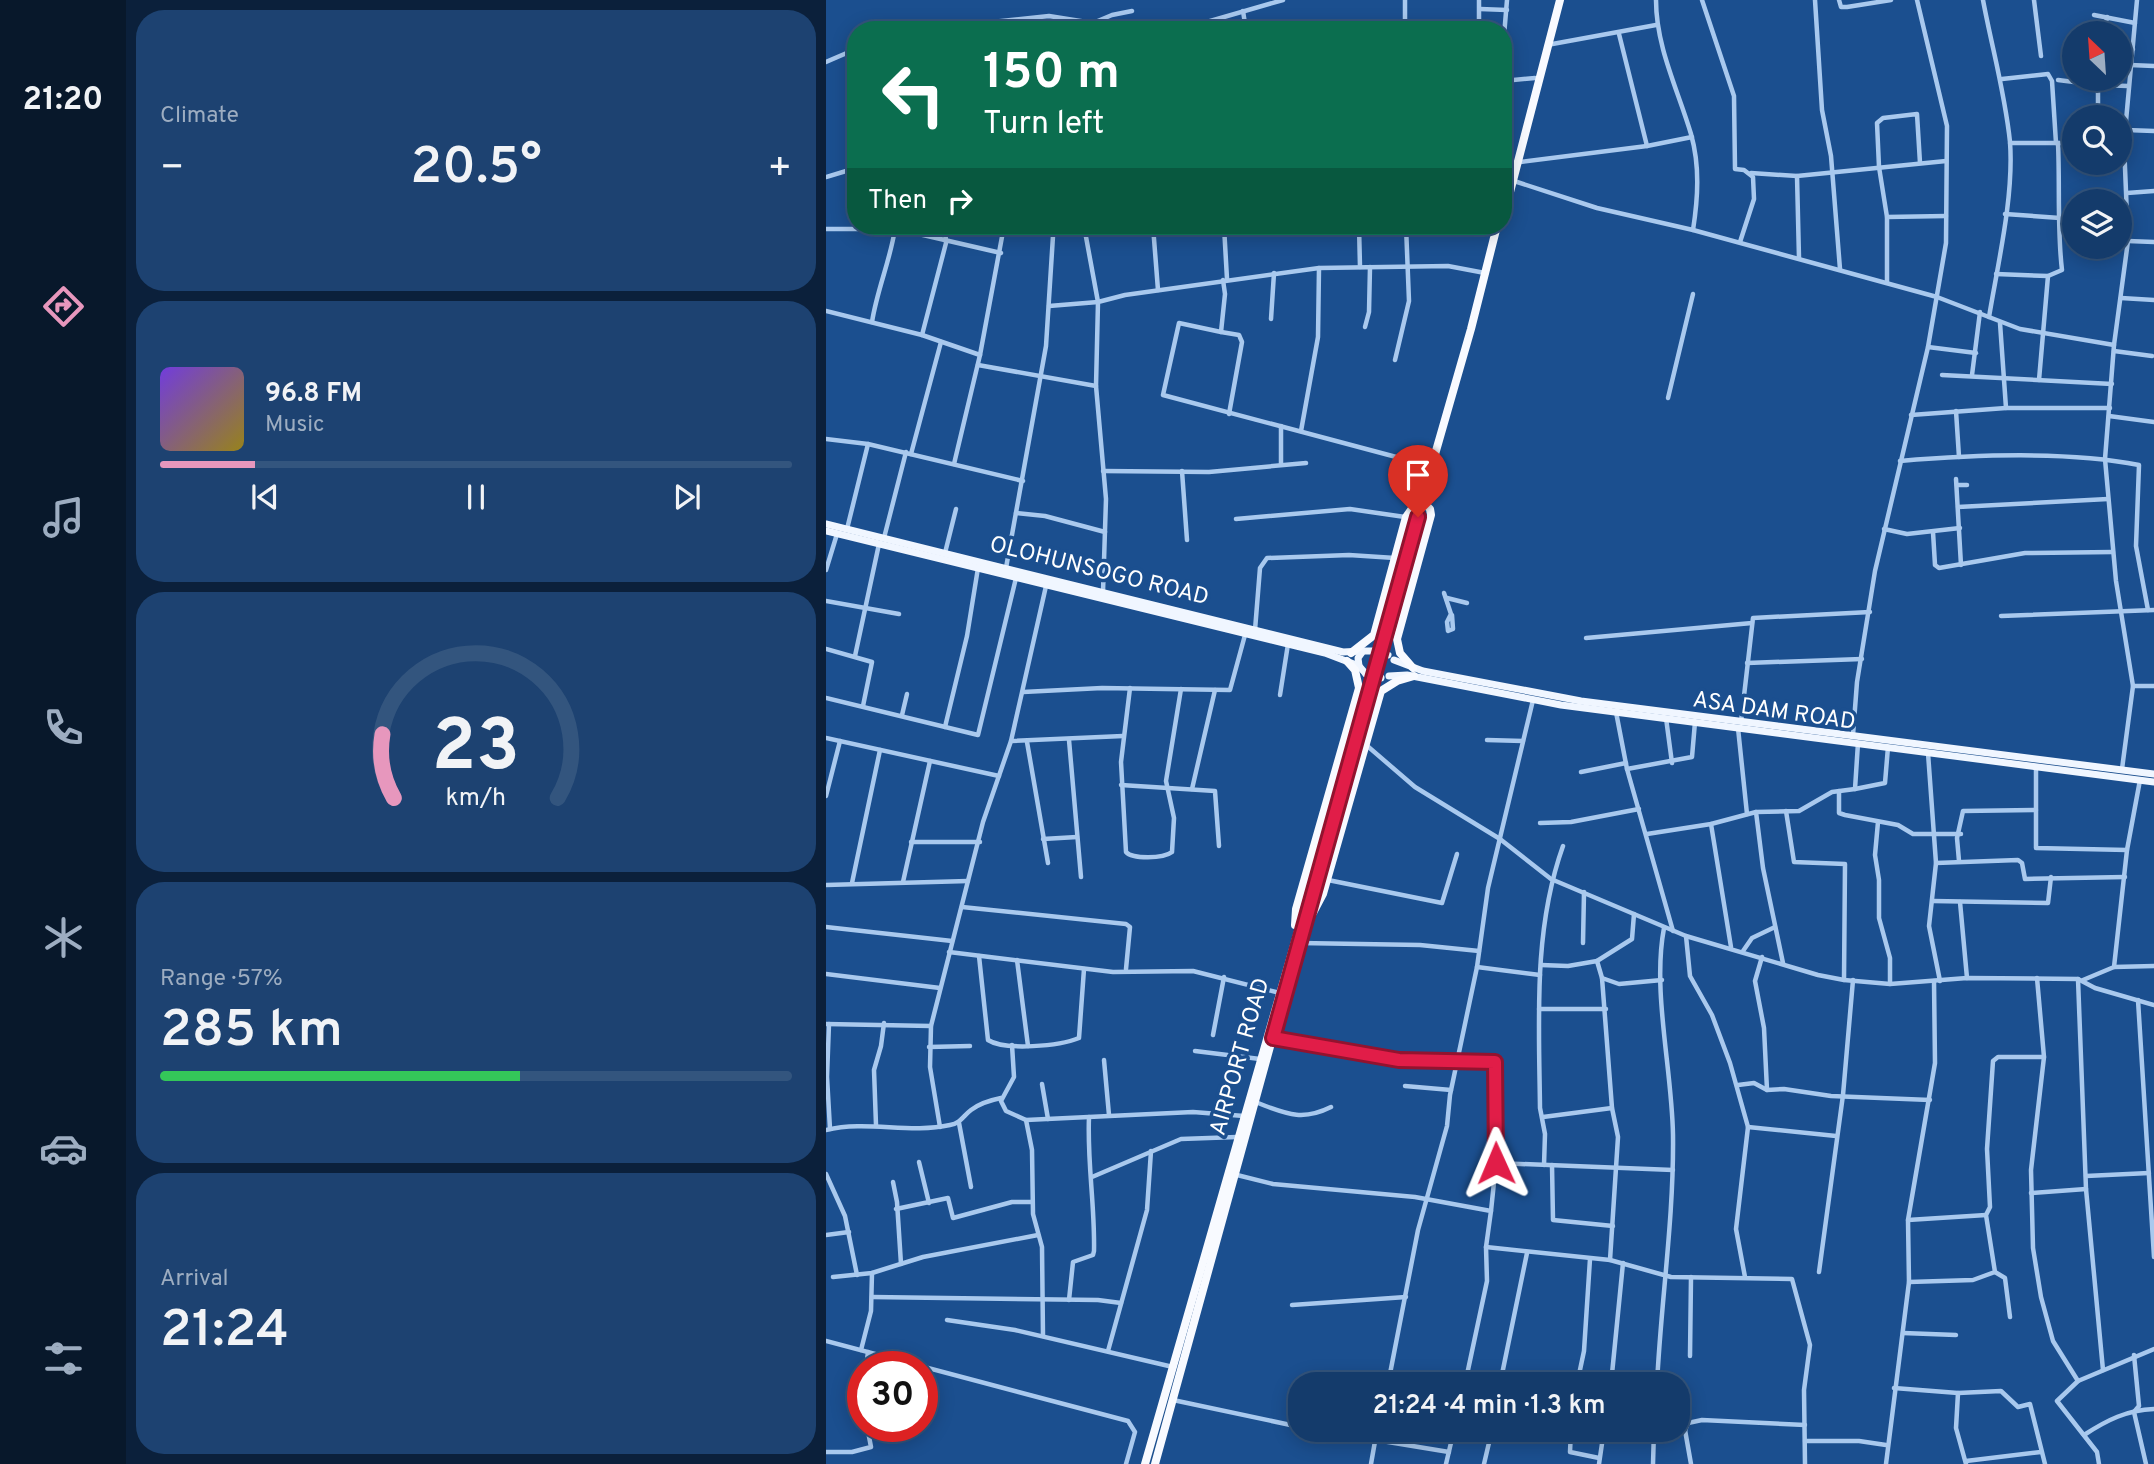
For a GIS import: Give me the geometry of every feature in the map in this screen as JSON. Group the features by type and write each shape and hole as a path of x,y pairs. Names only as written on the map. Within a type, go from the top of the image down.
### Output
{"highway":[{"path":"1512,172 1558,0"},
{"path":"1512,188 1515,163 1535,78 1546,45"},
{"path":"1371,656 1374,635 1406,517 1422,498 1496,235"},
{"path":"1371,656 1422,498 1496,235"},
{"path":"1391,657 1431,515 1422,498"},
{"path":"1299,937 1296,909 1360,684 1349,657 1374,635"},
{"path":"1381,691 1413,673 1400,653 1397,639"},
{"name":"AIRPORT ROAD","path":"1155,1464 1232,1173 1244,1116 1299,937 1374,674 1371,656"},
{"name":"AIRPORT ROAD","path":"1144,1464 1273,1038 1371,656"},
{"path":"1299,937 1327,879 1381,691 1374,674 1360,684"}],"main road":[{"name":"OLOHUNSOGO ROAD","path":"826,524 1046,586 1255,630 1349,657 1374,674"},
{"name":"OLOHUNSOGO ROAD","path":"826,531 945,554 1103,592 1245,635 1349,657 1371,656"},
{"name":"ASA DAM ROAD","path":"1371,656 1391,657 1413,673 1533,700 1666,718 1707,720"},
{"path":"1371,656 1358,658 1374,674 1395,667 1391,657"},
{"name":"ASA DAM ROAD","path":"1374,674 1413,673 1858,743 2036,767 2154,774"},
{"name":"ASA DAM ROAD","path":"1740,725 1853,735 2079,768 2154,782"}],"street":[{"path":"1210,21 1283,0"},
{"path":"1405,0 1405,21"},
{"path":"1479,0 1479,21"},
{"path":"1506,21 1507,0"},
{"path":"1656,0 1656,25 1692,137 1699,193 1693,230"},
{"path":"1702,0 1734,96 1735,169 1751,173 1797,176 1946,161"},
{"path":"1815,0 1822,110 1833,172 1840,269"},
{"path":"1839,0 1841,7 1847,7 1891,0"},
{"path":"1853,735 1862,659 1884,529 1928,347 1946,243 1948,138 1945,111 1917,0"},
{"path":"1983,0 1992,50 2002,79 2010,143 2005,214 1989,317"},
{"path":"2034,0 2041,56"},
{"path":"2132,54 2137,0"},
{"path":"1480,9 1507,9"},
{"path":"1097,21 1132,11"},
{"path":"1243,11 1245,21"},
{"path":"2094,15 2135,23"},
{"path":"1002,21 1049,16 1080,21"},
{"path":"2106,21 2107,17"},
{"path":"1546,45 1619,34 1656,25"},
{"path":"1619,34 1647,146"},
{"path":"826,62 847,53"},
{"path":"2132,65 2154,66"},
{"path":"1996,274 2048,276 2062,270 2058,254 2060,218 2052,81 2048,74 2002,79"},
{"path":"1512,80 1535,78"},
{"path":"2058,80 2062,80"},
{"path":"1887,282 1887,217 1879,167 1877,124 1883,118 1914,112 1919,118 1920,163"},
{"path":"2132,130 2154,131"},
{"path":"1515,163 1647,146 1692,137"},
{"path":"2010,143 2062,144"},
{"path":"826,170 827,177 847,171"},
{"path":"1741,242 1754,199 1751,173"},
{"path":"1797,176 1799,258"},
{"path":"1514,181 1597,208 1741,242 1937,296 1980,312 2000,323 2042,335 2152,356"},
{"path":"2132,193 2154,191"},
{"path":"2005,214 2060,218"},
{"path":"1887,217 1946,216"},
{"path":"826,229 847,229"},
{"path":"872,322 877,293 891,257 895,235"},
{"path":"919,235 1001,253"},
{"path":"922,335 946,243 946,235"},
{"path":"954,464 978,365 1003,235"},
{"path":"1006,569 1042,378 1052,235"},
{"path":"1086,235 1098,302 1096,386 1103,471 1103,592"},
{"path":"1154,235 1158,290"},
{"path":"1221,332 1225,301 1224,235"},
{"path":"1359,235 1360,267"},
{"path":"1395,360 1409,301 1410,265 1407,235"},
{"path":"2132,241 2154,242"},
{"path":"2122,770 2133,686 2113,552 2105,459 2114,348 2126,259"},
{"path":"1049,306 1098,302 1158,290 1319,268 1448,266 1485,274"},
{"path":"1365,327 1369,312 1370,267"},
{"path":"1301,431 1318,337 1319,268"},
{"path":"1270,320 1274,273"},
{"path":"2039,380 2048,276"},
{"path":"1668,398 1693,294"},
{"path":"2121,298 2154,300"},
{"path":"826,311 922,335 980,355"},
{"path":"1972,376 1980,312"},
{"path":"1229,414 1242,342 1239,335 1180,323 1161,391 1167,397 1229,414 1282,426 1430,466"},
{"path":"2000,323 2006,408"},
{"path":"855,656 881,541 941,342"},
{"path":"1928,347 1976,353"},
{"path":"978,365 1096,386"},
{"path":"1942,375 2112,384"},
{"path":"1911,415 2006,408 2110,408"},
{"path":"1956,411 1959,457"},
{"path":"2109,416 2154,422"},
{"path":"1281,464 1282,426"},
{"path":"826,439 868,444 1023,481"},
{"path":"847,529 868,444"},
{"path":"1900,461 1959,457 2105,459 2139,465 2136,546 2151,610 2001,615"},
{"path":"1103,471 1247,470 1306,463"},
{"path":"1182,471 1187,540"},
{"path":"1961,565 1957,482 1967,485"},
{"path":"1958,507 2108,499"},
{"path":"945,554 956,509"},
{"path":"1236,519 1350,509 1406,517"},
{"path":"1016,513 1045,516 1105,532"},
{"path":"1884,529 1907,534 1959,528"},
{"path":"1933,532 1937,567 2019,554 2113,552"},
{"path":"826,570 837,533"},
{"path":"1255,630 1260,568 1267,558 1349,555 1396,558"},
{"path":"945,727 967,636 978,568"},
{"path":"826,698 974,734 981,732 1017,578"},
{"path":"940,1127 929,1047 931,1026 983,822 1011,741 1046,586"},
{"path":"1451,614 1445,595 1467,604"},
{"path":"826,601 900,614"},
{"path":"1747,814 1740,725 1752,623 1755,617 1870,612"},
{"path":"1586,638 1752,623"},
{"path":"1023,692 1130,688 1230,690 1245,635"},
{"path":"1280,695 1288,644"},
{"path":"826,649 870,660 874,664 863,706"},
{"path":"1747,663 1862,659"},
{"path":"2133,686 2154,686"},
{"path":"1130,688 1123,736 1121,785 1127,856 1167,856 1172,852 1174,818 1166,788 1181,689"},
{"path":"1192,789 1215,690"},
{"path":"901,715 907,694"},
{"path":"1390,1372 1427,1199 1443,1145 1488,888 1533,700"},
{"path":"1616,712 1627,766 1673,932"},
{"path":"1666,718 1672,763"},
{"path":"1581,772 1672,763 1692,757 1695,720"},
{"path":"1011,741 1123,736"},
{"path":"826,738 999,776"},
{"path":"1069,740 1082,877"},
{"path":"1487,740 1523,741"},
{"path":"826,796 840,741"},
{"path":"1027,742 1048,863"},
{"path":"1365,743 1415,788 1500,839 1551,879 1584,891 1673,932 1731,947 1818,975 1890,984 1967,978 2081,979 2114,967 2154,966"},
{"path":"1855,789 1858,743"},
{"path":"1647,834 1711,824 1756,812 1807,808 1828,794 1885,783 1888,747"},
{"path":"852,883 880,750"},
{"path":"1886,1464 1886,1445 1909,1282 1908,1220 1935,1063 1937,981 1929,926 1936,863 1928,753"},
{"path":"903,882 930,761"},
{"path":"2036,767 2036,848 2127,850"},
{"path":"2114,967 2127,850 2140,780"},
{"path":"1121,785 1212,790 1217,794 1219,846"},
{"path":"1839,791 1839,813 1898,825 1909,833 1961,834"},
{"path":"1540,823 1571,822 1639,808"},
{"path":"1959,860 1957,838 1961,834 1963,811 2036,810"},
{"path":"1786,811 1794,862 1845,864 1844,980"},
{"path":"1756,812 1783,963"},
{"path":"1878,822 1875,855 1879,880 1879,918 1890,958 1890,984"},
{"path":"1711,824 1731,947"},
{"path":"1044,839 1077,837"},
{"path":"911,842 980,842"},
{"path":"1544,1165 1543,1117 1540,1108 1541,936 1551,879 1563,846"},
{"path":"1327,879 1442,903 1457,854"},
{"path":"1936,863 1959,860 2018,860 2022,863 2023,879 2125,877"},
{"path":"1933,901 2048,903 2050,877"},
{"path":"826,885 968,881"},
{"path":"1583,943 1584,891"},
{"path":"1960,902 1967,978"},
{"path":"962,907 1126,924 1130,927 1126,969"},
{"path":"1541,965 1568,966 1597,961 1632,939 1634,914"},
{"path":"826,927 952,941"},
{"path":"1743,951 1752,938 1775,927"},
{"path":"1658,1372 1673,1170 1671,1072 1662,980 1664,928"},
{"path":"1686,936 1690,976 1712,1015 1738,1085 1748,1127 1736,1229 1745,1277"},
{"path":"1299,937 1479,951"},
{"path":"949,952 1113,972 1126,969 1193,971 1224,976 1280,993"},
{"path":"979,956 988,1040 1012,1045 1028,1046 1079,1038 1084,969"},
{"path":"1762,957 1755,981 1764,1028 1767,1090"},
{"path":"1017,960 1028,1046"},
{"path":"1597,961 1606,1009 1612,1108 1618,1138 1610,1260"},
{"path":"1476,967 1540,975"},
{"path":"826,974 940,988"},
{"path":"1213,1035 1224,976"},
{"path":"1602,978 1619,984 1662,980"},
{"path":"2037,978 2044,1057 2031,1193 2034,1248 2041,1297 2053,1341 2078,1381"},
{"path":"2081,979 2095,988 2154,1005"},
{"path":"2081,979 2086,1189 2103,1370"},
{"path":"1819,1272 1843,1095 1853,981"},
{"path":"2138,1000 2154,1257"},
{"path":"1539,1009 1606,1009"},
{"path":"876,1125 874,1070 884,1023"},
{"path":"931,1026 827,1024 828,1129 876,1125 903,1129 958,1123 978,1106 1001,1098 1014,1077 1012,1045"},
{"path":"1273,1038 1399,1060 1495,1064 1496,1163 1486,1247 1487,1281 1468,1372"},
{"path":"929,1047 970,1046"},
{"path":"1195,1051 1260,1059"},
{"path":"1995,1272 1986,1215 1990,1207 1988,1105 1993,1061 1998,1056 2044,1057"},
{"path":"1104,1060 1109,1115"},
{"path":"1738,1085 1754,1083 1767,1090 1930,1100"},
{"path":"1042,1084 1048,1119"},
{"path":"1405,1086 1451,1090"},
{"path":"1001,1098 1006,1111 1026,1120 1193,1112 1244,1116"},
{"path":"1254,1101 1298,1115 1312,1116 1331,1107"},
{"path":"1543,1117 1612,1108"},
{"path":"1069,1300 1073,1262 1093,1255 1092,1177 1087,1142 1089,1117"},
{"path":"1026,1120 1032,1150 1032,1202 1042,1247 1043,1336"},
{"path":"958,1123 971,1187"},
{"path":"1748,1127 1836,1136"},
{"path":"1092,1177 1189,1137 1238,1138"},
{"path":"1108,1351 1147,1210 1151,1151"},
{"path":"919,1162 929,1203"},
{"path":"1496,1163 1673,1170"},
{"path":"1552,1165 1553,1220 1613,1226"},
{"path":"1232,1173 1273,1184 1427,1199 1491,1211"},
{"path":"2086,1176 2149,1173"},
{"path":"826,1174 849,1232 857,1275"},
{"path":"893,1182 901,1264"},
{"path":"2031,1193 2086,1189"},
{"path":"896,1209 948,1198 953,1218 1012,1202 1032,1202"},
{"path":"1908,1220 1986,1215"},
{"path":"826,1235 849,1232"},
{"path":"833,1277 872,1273 901,1264 1038,1235"},
{"path":"1486,1247 1610,1260 1663,1275 1790,1278 1794,1283 1810,1345 1804,1390 1805,1462 1799,1464"},
{"path":"1502,1372 1527,1253"},
{"path":"1580,1372 1584,1351 1590,1259"},
{"path":"1612,1372 1623,1263"},
{"path":"1909,1282 1973,1280 1995,1272"},
{"path":"1995,1272 2005,1278 2010,1317"},
{"path":"861,1350 872,1297 872,1273"},
{"path":"1690,1356 1691,1277"},
{"path":"872,1297 1121,1303"},
{"path":"1292,1305 1406,1297"},
{"path":"947,1320 1043,1336 1174,1367"},
{"path":"1903,1333 1956,1335"},
{"path":"826,1341 864,1351"},
{"path":"2099,1464 2097,1452 2057,1401 2078,1381 2154,1349"},
{"path":"2084,1435 2139,1406 2134,1356"},
{"path":"938,1371 1128,1421 1135,1432 1126,1464"},
{"path":"1894,1388 1958,1393 2001,1391 2018,1407 2029,1405 2045,1464"},
{"path":"1958,1393 1956,1428 1966,1462 2000,1461 2041,1452"},
{"path":"1172,1400 1288,1424"},
{"path":"2135,1410 2154,1409"},
{"path":"2135,1410 2146,1464"},
{"path":"1690,1423 1702,1420 1805,1425"},
{"path":"1805,1441 1859,1440 1886,1445"},
{"path":"826,1452 852,1452 871,1447 870,1442"},
{"path":"1371,1464 1375,1442"},
{"path":"1392,1442 1449,1452"},
{"path":"1447,1464 1451,1442"},
{"path":"1484,1464 1489,1442"},
{"path":"1570,1442 1570,1452 1599,1461 1602,1442"},
{"path":"1653,1464 1654,1442"},
{"path":"1687,1442 1691,1464"}],"route":[{"path":"1418,517 1374,665 1373,686 1273,1038 1399,1060 1474,1064 1495,1062 1496,1163"}]}
